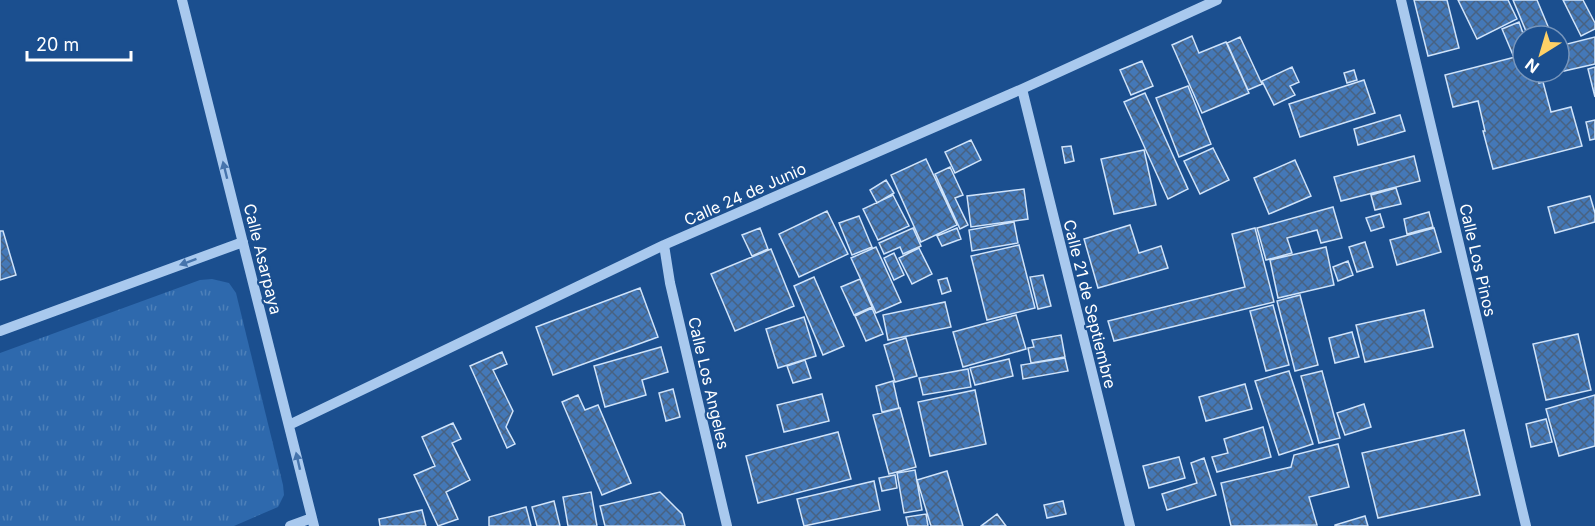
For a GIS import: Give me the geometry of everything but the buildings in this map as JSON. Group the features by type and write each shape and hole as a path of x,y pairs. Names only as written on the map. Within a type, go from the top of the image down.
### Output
{"street":[{"name":"Calle Asarpaya","path":"182,0 313,522"},
{"name":"Calle 24 de Junio","path":"289,424 664,245 1022,89 1217,0"},
{"name":"Calle Los Pinos","path":"1401,0 1526,526"},
{"name":"Calle 21 de Septiembre","path":"1022,89 1130,526"},
{"path":"0,331 243,242"},
{"name":"Calle Los Angeles","path":"664,245 670,283 727,526"},
{"path":"290,526 313,522"}],"green space":[{"path":"212,279 229,283 236,293 283,485 284,495 278,507 234,526 0,526 0,353 200,280"}]}
